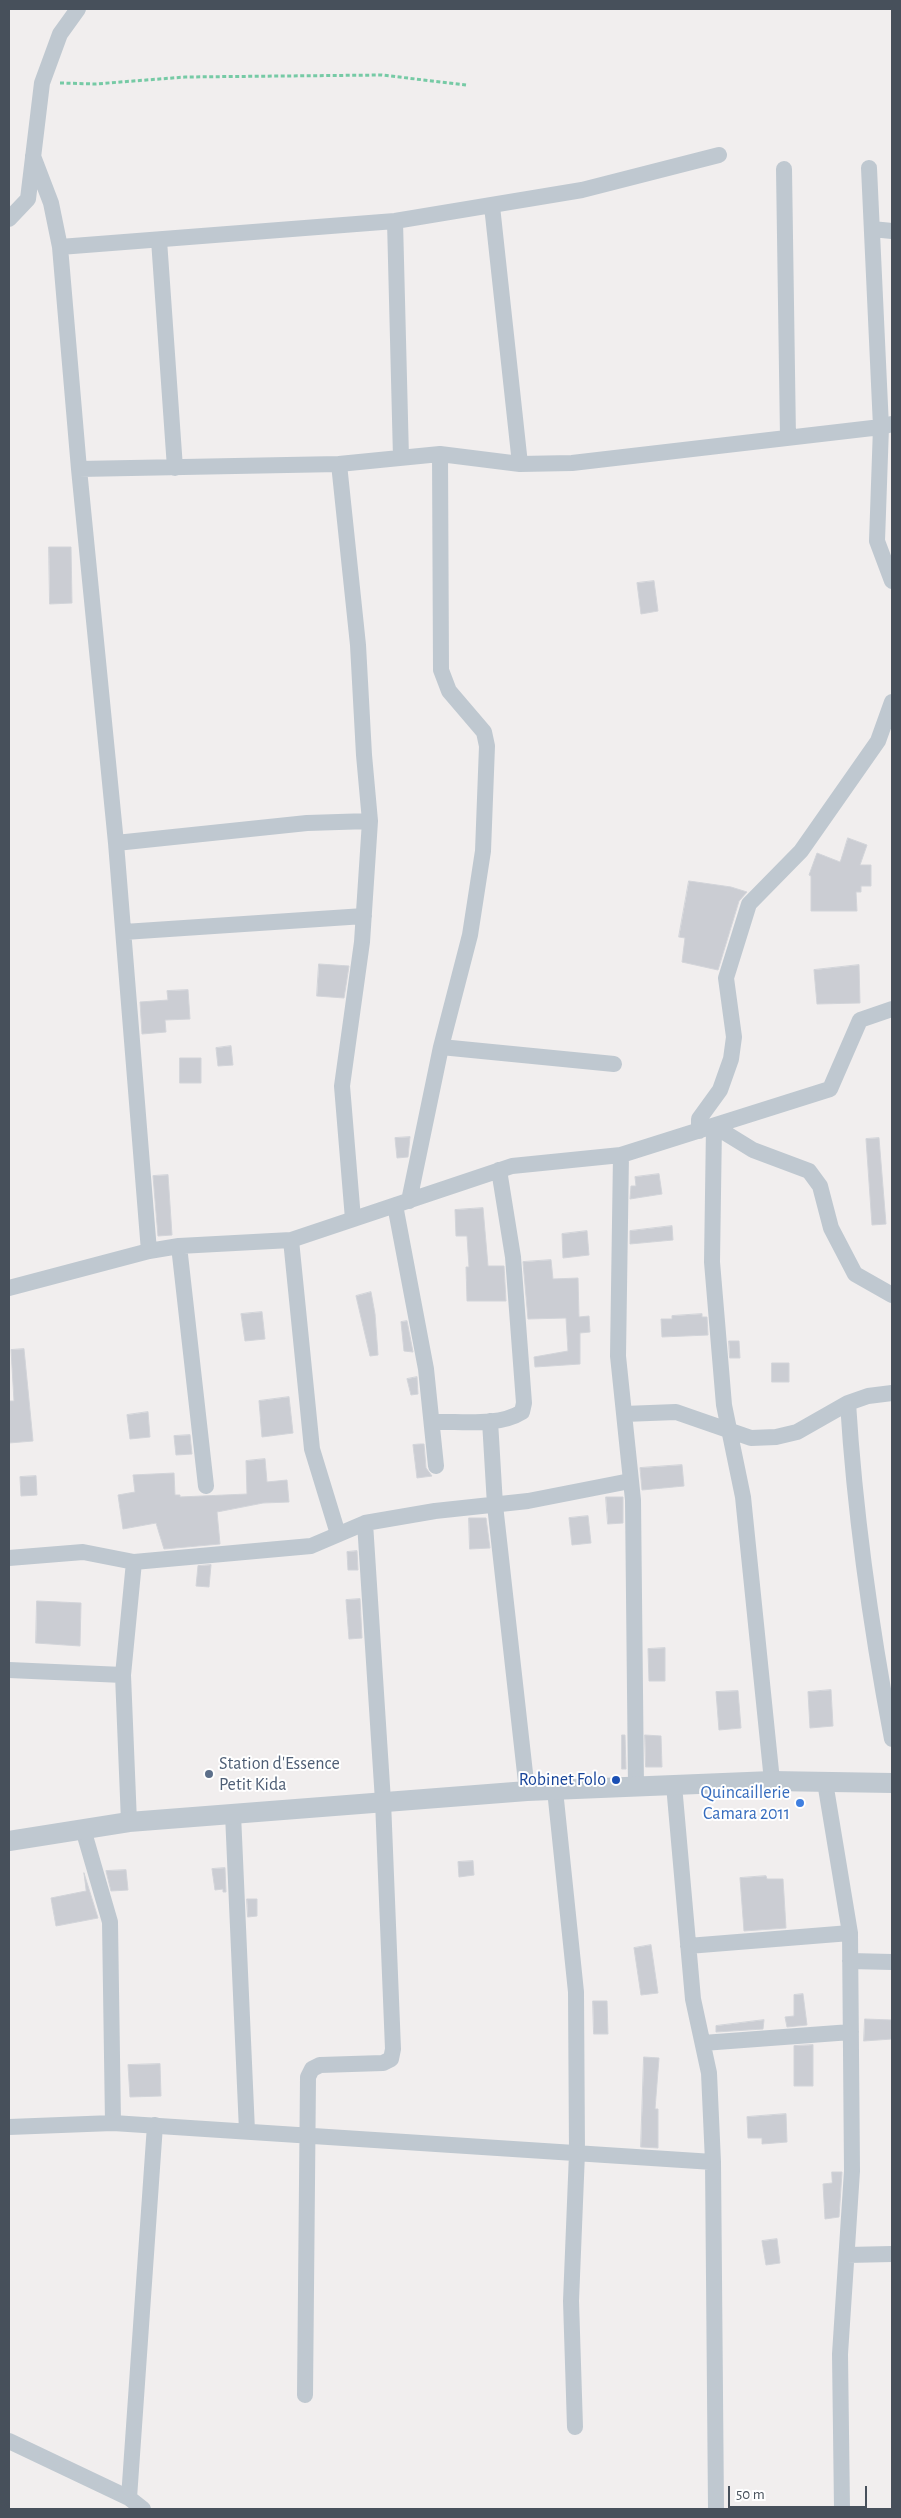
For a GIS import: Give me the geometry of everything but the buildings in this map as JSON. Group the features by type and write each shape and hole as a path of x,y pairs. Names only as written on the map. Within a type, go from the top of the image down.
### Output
{"street":[{"path":"9,219 28,199 42,83 60,34 78,9"},
{"path":"33,156 52,203 60,247 79,469 124,932 149,1251"},
{"path":"60,247 395,221 582,190 719,156"},
{"path":"869,168 887,426 877,541 892,581"},
{"path":"784,169 788,438"},
{"path":"492,206 520,464"},
{"path":"395,221 401,458"},
{"path":"872,229 892,231"},
{"path":"159,240 175,468"},
{"path":"79,469 340,464 440,454 520,464 572,463 887,426"},
{"path":"436,1466 433,1422 402,1203 470,935 483,851 487,746 484,732 448,692 442,670 440,454"},
{"path":"340,464 358,645 370,821 364,916 342,1086 353,1219"},
{"path":"892,702 878,741 801,851 749,904 726,978 734,1037 731,1059 720,1090 699,1119 706,1128 753,1150 809,1171 820,1186 831,1228 855,1274 892,1295"},
{"path":"116,843 307,823 370,821"},
{"path":"124,932 364,916"},
{"path":"9,1288 149,1251 179,1246 290,1240 512,1166 621,1156 830,1089 860,1020 892,1009"},
{"path":"441,1047 614,1064"},
{"path":"706,1128 712,1262 724,1404 743,1497 772,1781"},
{"path":"621,1156 618,1356 632,1500 636,1786"},
{"path":"433,1422 490,1421 516,1416 522,1412 524,1404 513,1257 499,1170"},
{"path":"290,1240 312,1449 338,1534"},
{"path":"179,1246 206,1486"},
{"path":"624,1414 676,1412 695,1417 750,1438 776,1438 797,1432 848,1403 868,1396 892,1393"},
{"path":"848,1403 854,1493 873,1640 892,1739"},
{"path":"490,1421 495,1505 527,1791"},
{"path":"9,1558 83,1552 134,1562 311,1546 365,1523 436,1511 528,1501 630,1482"},
{"path":"306,2395 308,2077 312,2069 320,2065 383,2063 391,2059 394,2049 383,1802 365,1523"},
{"path":"129,1822 123,1675 134,1562"},
{"path":"9,1670 123,1675"},
{"path":"9,1841 129,1822 527,1791 772,1781 892,1783"},
{"path":"825,1782 850,1933 852,2171 840,2354 842,2509"},
{"path":"674,1785 693,1999 710,2073 713,2162 716,2509"},
{"path":"556,1790 576,1992 578,2153 571,2301 575,2426"},
{"path":"233,1814 246,2131"},
{"path":"83,1829 110,1922 113,2122"},
{"path":"688,1946 850,1933"},
{"path":"850,1960 892,1962"},
{"path":"703,2043 851,2032"},
{"path":"9,2127 113,2122 713,2162"},
{"path":"129,2498 154,2125"},
{"path":"847,2254 892,2254"},
{"path":"9,2441 129,2498 143,2509"}],"path":[{"path":"42,83 95,84 185,77 382,76 466,85"}],"place":[{"name":"Station d'Essence Petit Kida","path":"209,1774"},
{"name":"Robinet Folo","path":"616,1780"},
{"name":"Quincaillerie Camara 2011","path":"800,1803"}]}
